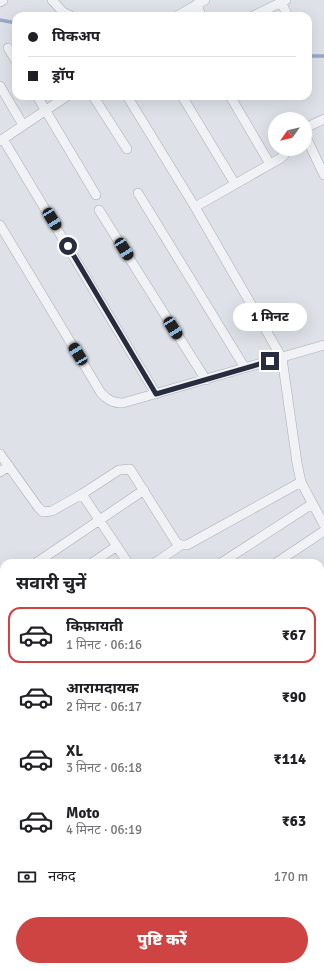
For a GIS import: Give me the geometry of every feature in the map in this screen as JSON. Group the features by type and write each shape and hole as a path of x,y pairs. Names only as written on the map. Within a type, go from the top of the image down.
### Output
{"street":[{"path":"52,0 63,12"},
{"path":"261,12 283,1 287,12"},
{"path":"184,12 201,2"},
{"path":"8,48 12,54"},
{"path":"0,86 23,125"},
{"path":"40,100 96,195"},
{"path":"61,100 2,140 156,394"},
{"path":"96,100 127,149"},
{"path":"129,100 195,207 282,358 301,482 324,525"},
{"path":"184,100 235,184"},
{"path":"232,100 270,164"},
{"path":"312,125 324,119"},
{"path":"312,150 324,175"},
{"path":"195,207 282,156"},
{"path":"138,193 245,368"},
{"path":"99,210 206,380"},
{"path":"0,225 101,393 108,400 115,403 123,403 156,394 324,345"},
{"path":"0,454 43,512 52,511 119,470 130,469 176,542 181,545"},
{"path":"0,472 9,466"},
{"path":"161,559 181,545 187,544 301,482"},
{"path":"42,559 144,490"},
{"path":"82,494 125,559"},
{"path":"227,559 312,504"},
{"path":"282,559 324,531"},
{"path":"98,559 117,546"}],"waterway":[{"path":"0,20 12,22"},
{"path":"312,56 324,56"}],"route":[{"path":"68,246 156,394 270,361"}]}
